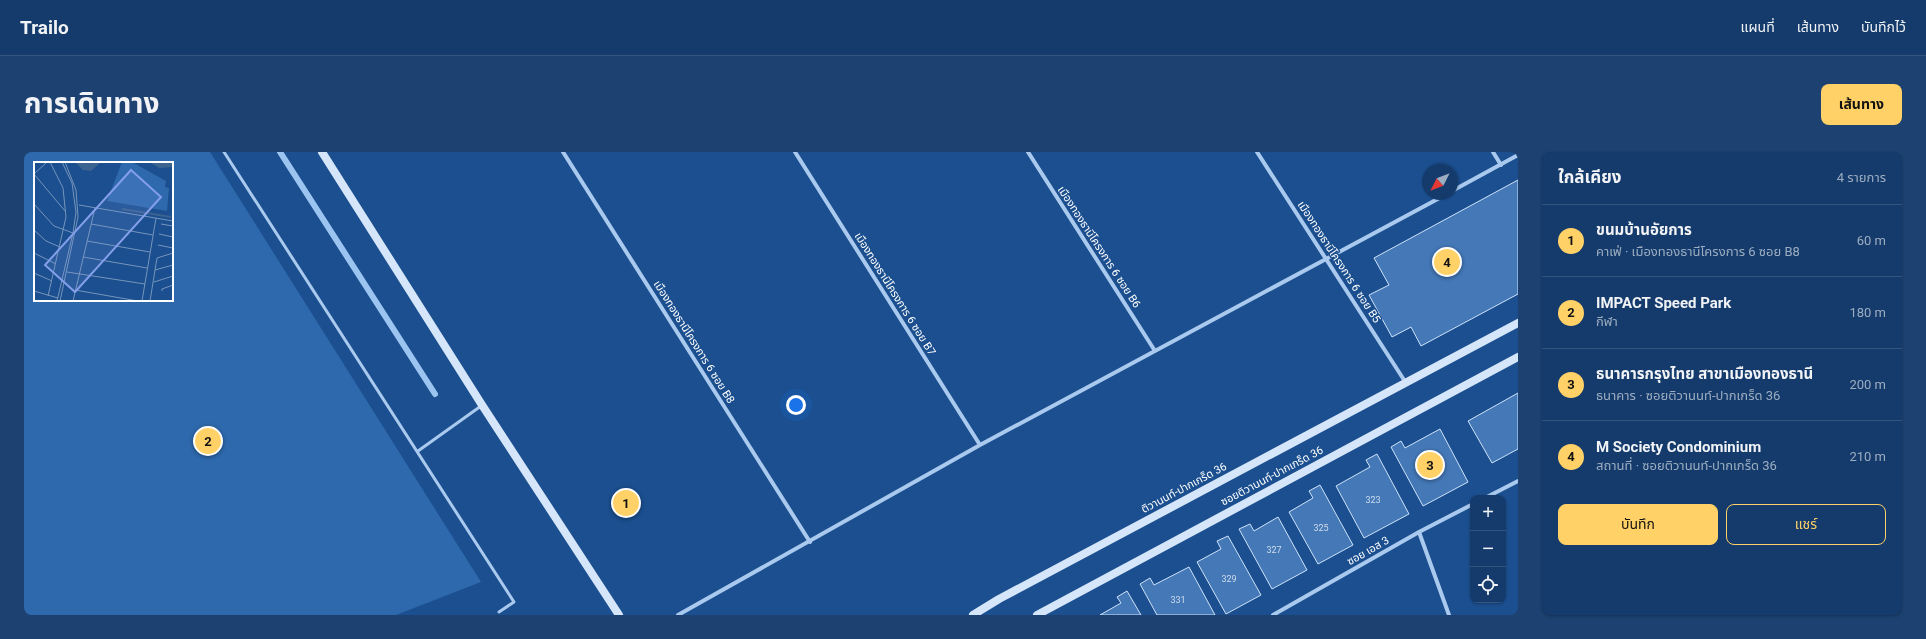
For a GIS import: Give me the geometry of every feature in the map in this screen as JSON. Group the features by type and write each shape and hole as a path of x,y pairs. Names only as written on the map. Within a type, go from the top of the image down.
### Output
{"street":[{"path":"322,152 482,405 619,615"},
{"name":"เมืองทองธานีโครงการ 6 ซอย B8","path":"563,152 810,542"},
{"name":"เมืองทองธานีโครงการ 6 ซอย B7","path":"795,152 980,445"},
{"name":"เมืองทองธานีโครงการ 6 ซอย B6","path":"1028,152 1155,351"},
{"name":"เมืองทองธานีโครงการ 6 ซอย B5","path":"1257,152 1406,383"},
{"path":"1493,152 1501,164"},
{"path":"1458,188 1518,155"},
{"path":"678,615 980,445 1327,260 1436,200"},
{"path":"1406,383 1518,323"},
{"name":"ซอยติวานนท์-ปากเกร็ด 36","path":"1037,615 1518,357"},
{"name":"ติวานนท์-ปากเกร็ด 36","path":"974,615 1006,595 1406,383"},
{"path":"1490,495 1518,480"},
{"name":"ซอย เอส 3","path":"1273,615 1418,532 1470,506"},
{"path":"1418,532 1449,615"}],"lane":[{"path":"224,152 514,602 499,612"},
{"path":"418,451 482,405"}],"shaded area":[{"path":"24,152 210,152 481,582 396,615 24,615"}],"building":[{"path":"1518,180 1518,294 1421,346 1411,327 1392,337 1369,295 1389,285 1374,258"},
{"path":"1518,393 1518,449 1492,463 1468,421"},
{"path":"1440,429 1468,482 1423,506 1391,447 1401,441 1405,448"},
{"path":"1377,454 1409,514 1364,538 1336,486 1370,467 1366,460"},
{"path":"1320,485 1353,545 1318,564 1289,512 1313,498 1309,491"},
{"path":"1278,517 1307,570 1272,589 1239,529 1250,524 1254,531"},
{"path":"1228,536 1261,595 1226,614 1197,562 1221,549 1217,541"},
{"path":"1189,567 1215,615 1157,615 1140,584 1150,578 1154,585"},
{"path":"1127,591 1141,615 1100,615 1121,603 1117,597"}],"waterway":[{"path":"280,152 435,394"}],"place":[{"name":"M Society Condominium","path":"1447,262"},
{"name":"IMPACT Speed Park","path":"208,441"},
{"name":"ธนาคารกรุงไทย สาขาเมืองทองธานี","path":"1430,465"},
{"name":"ขนมบ้านอัยการ","path":"626,503"}]}
